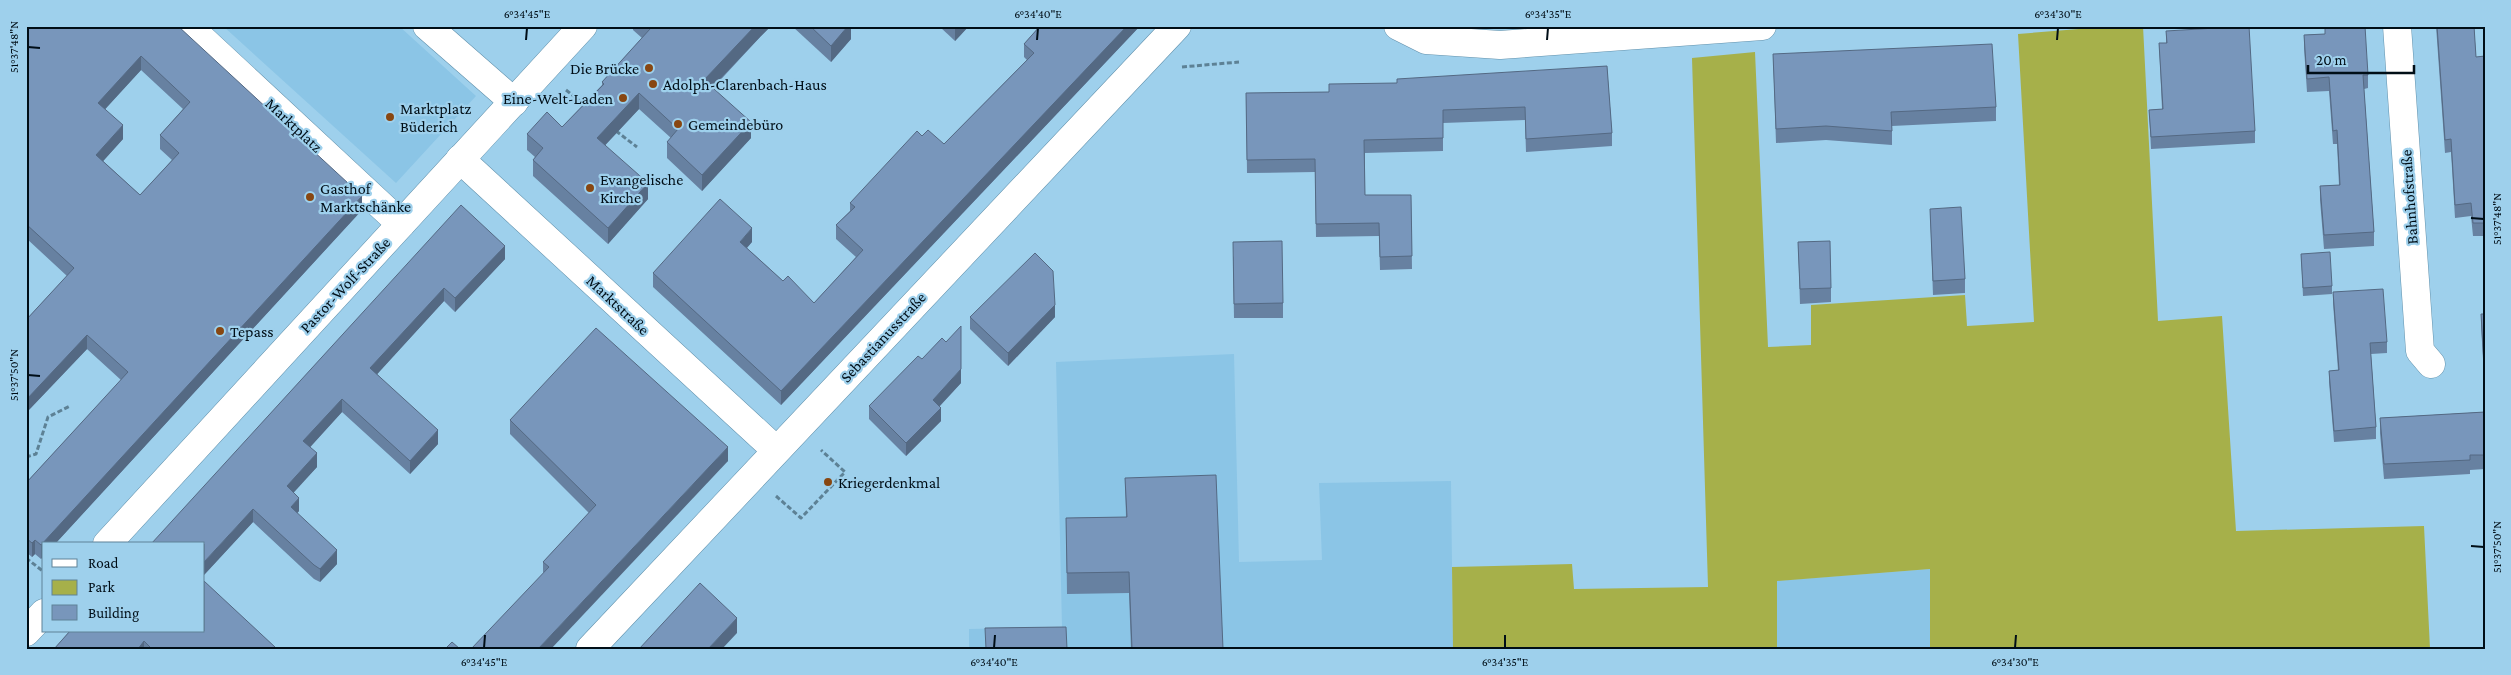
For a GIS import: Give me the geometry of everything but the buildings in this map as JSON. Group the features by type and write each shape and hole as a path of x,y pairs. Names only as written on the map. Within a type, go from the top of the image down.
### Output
{"street":[{"name":"Marktplatz","path":"188,26 401,224"},
{"path":"427,26 514,102"},
{"name":"Pastor-Wolf-Straße","path":"110,542 583,26"},
{"name":"Sebastianusstraße","path":"590,649 1177,26"},
{"path":"1398,26 1426,40 1500,45 1762,26"},
{"name":"Bahnhofstraße","path":"2397,26 2420,350 2431,364"},
{"name":"Marktstraße","path":"460,159 776,450"},
{"path":"26,632 42,615"}],"path":[{"path":"1134,72 1239,62"},
{"path":"542,71 593,112"},
{"path":"615,130 638,147"},
{"path":"26,457 36,454 48,417 70,406"},
{"path":"753,475 801,518 845,472 797,428"},
{"path":"26,558 42,570"}],"shaded area":[{"name":"Marktplatz Büderich","path":"223,26 399,26 476,96 396,183"},
{"path":"1234,354 1239,562 1322,560 1319,483 1451,481 1453,649 969,649 969,629 1062,627 1056,362"},
{"path":"1931,569 1930,649 1777,649 1776,581"}],"green space":[{"path":"2116,26 2143,26 2158,321 2222,316 2236,531 2424,526 2430,649 1930,649 1930,569 1777,581 1777,649 1453,649 1452,567 1572,564 1574,589 1708,587 1692,58 1755,52 1768,347 1811,345 1811,305 1965,295 1967,326 2034,322 2018,34"}],"place":[{"name":"Die Brücke","path":"649,68"},
{"name":"Adolph-Clarenbach-Haus","path":"653,84"},
{"name":"Eine-Welt-Laden","path":"623,98"},
{"name":"Marktplatz Büderich","path":"390,117"},
{"name":"Gemeindebüro","path":"678,124"},
{"name":"Evangelische Kirche","path":"590,188"},
{"name":"Gasthof Marktschänke","path":"310,197"},
{"name":"Tepass","path":"220,331"},
{"name":"Kriegerdenkmal","path":"828,482"}]}
